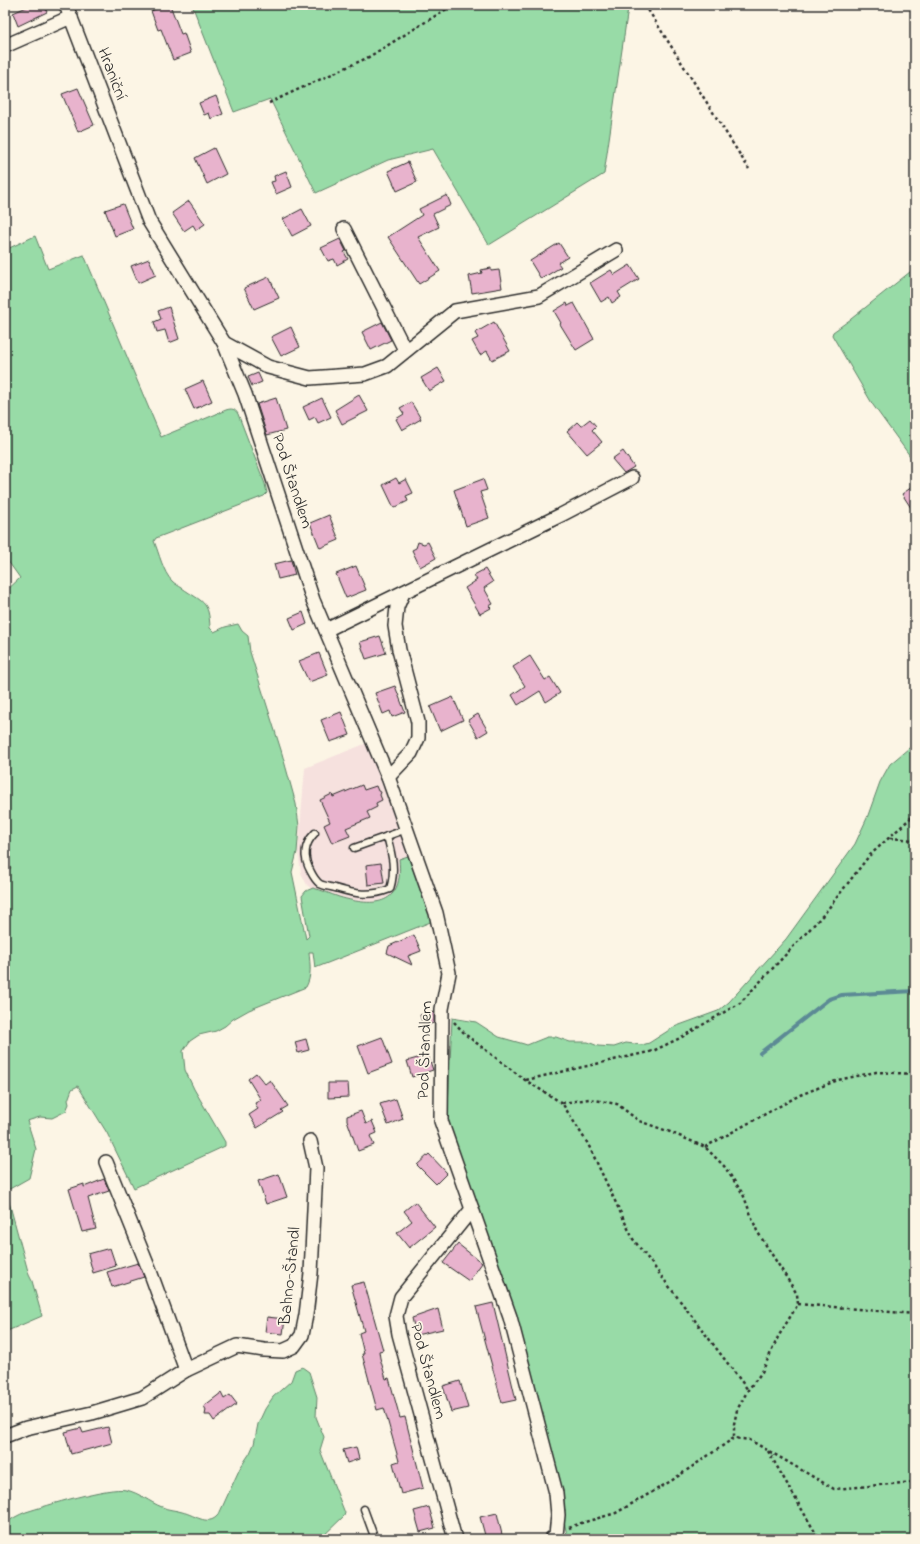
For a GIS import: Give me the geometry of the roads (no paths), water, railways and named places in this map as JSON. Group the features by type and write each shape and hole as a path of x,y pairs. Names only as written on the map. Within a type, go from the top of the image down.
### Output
{"street":[{"path":"5,46 69,11"},
{"name":"Hraniční","path":"69,11 124,156"},
{"name":"Pod Štandlem","path":"124,156 149,221 224,343 244,394 313,600 388,777 436,913 449,973 442,1009 441,1121 510,1317 554,1485 558,1515 553,1537"},
{"path":"344,229 405,350"},
{"name":"Pod Štandlem","path":"224,343 268,367 310,378 365,374 387,366 455,311 539,296 616,250"},
{"path":"326,630 554,519 632,478"},
{"path":"388,777 411,753 418,738 418,722 395,626 397,607 403,593"},
{"name":"Bahno-Štandl","path":"5,1436 26,1428 92,1413 142,1398 186,1370 237,1346 283,1351 294,1346 302,1335 311,1273 316,1168 310,1141"},
{"path":"106,1162 151,1274 186,1370"},
{"name":"Pod Štandlem","path":"455,1539 399,1334 396,1316 401,1297 472,1209"}],"lane":[{"path":"354,848 406,829"},
{"path":"315,833 309,838 305,852 306,862 313,877 321,884 354,894 378,894 390,889 393,879 394,859 387,836"},
{"path":"364,1509 375,1539"}],"waterway":[{"path":"760,1053 829,999 841,995 915,991"}]}
